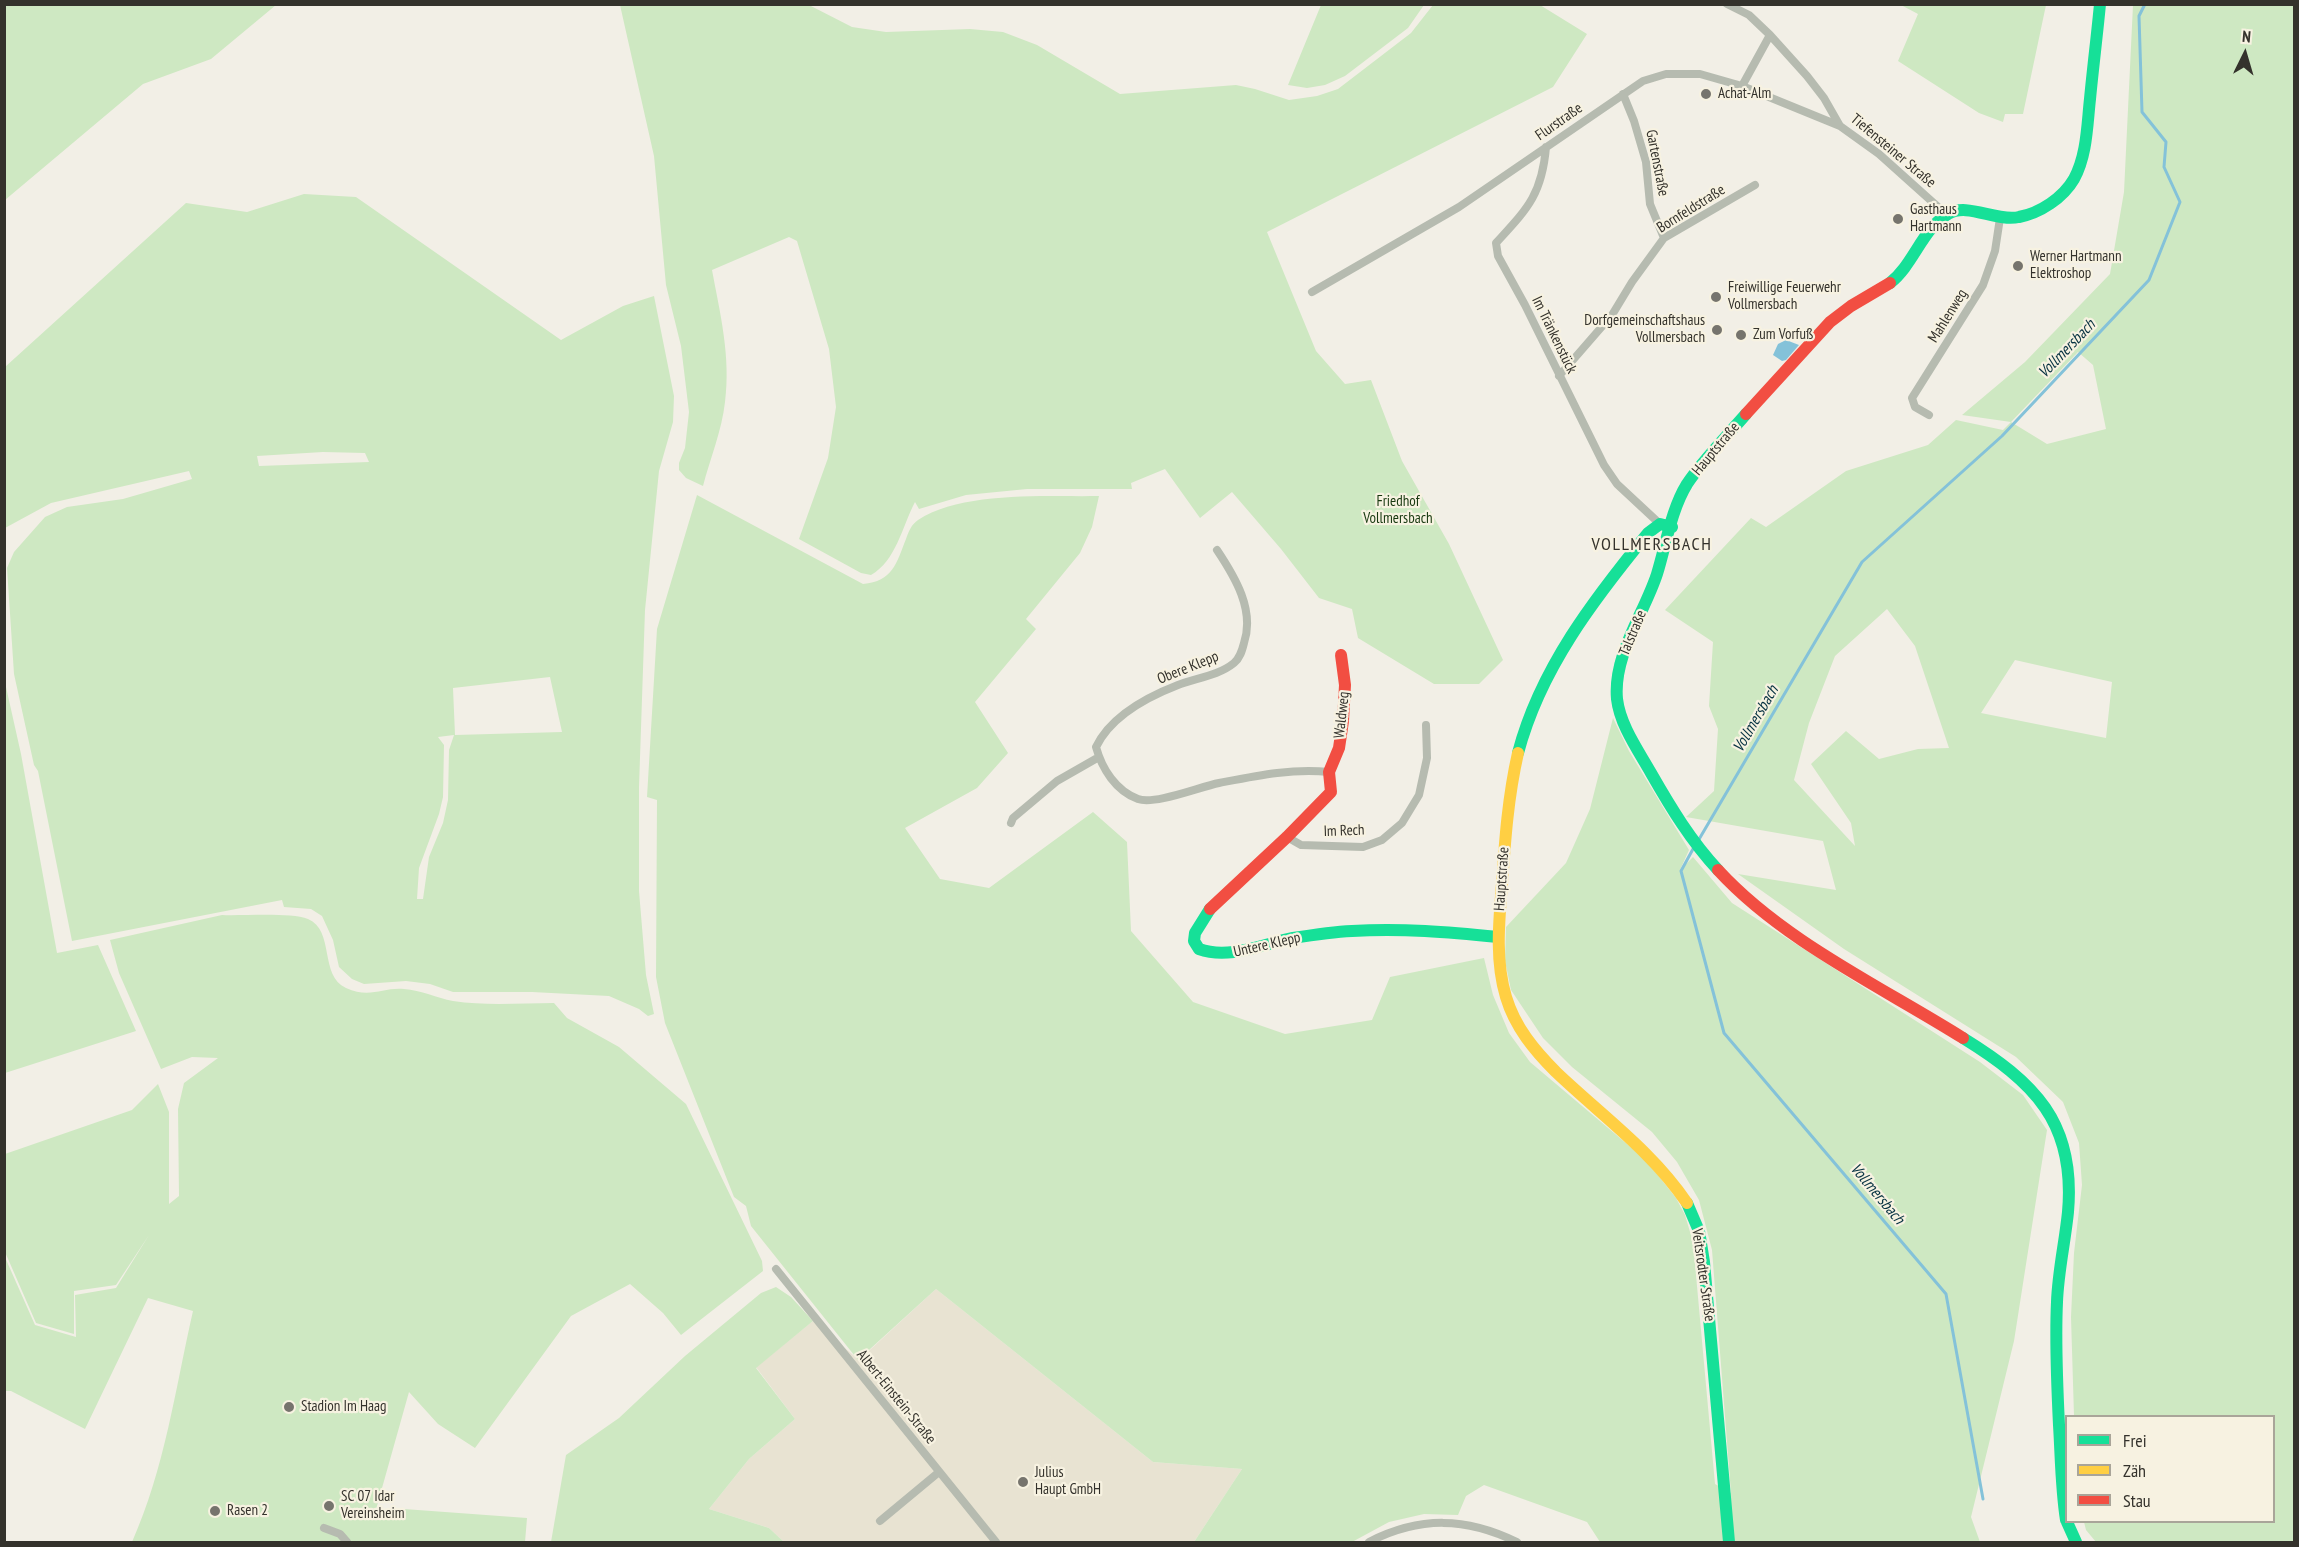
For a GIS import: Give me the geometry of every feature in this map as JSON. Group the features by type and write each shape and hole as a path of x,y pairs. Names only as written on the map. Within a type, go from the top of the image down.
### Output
{"main road":[{"path":"1947,214 1965,209 2000,218 2021,217 2055,199 2071,182 2080,167 2085,146 2100,4"},
{"name":"Hauptstraße","path":"1498,937 1505,832 1512,775 1524,730 1534,706 1572,634 1648,533 1666,525 1687,484 1727,435 1834,318 1853,303 1887,286 1910,265 1928,236 1947,214"},
{"name":"Talstraße","path":"1666,525 1644,608 1621,661 1617,696 1632,740 1684,831 1705,857 1742,894 1781,924 1996,1060 2039,1098 2056,1126 2066,1151 2070,1176 2066,1227 2059,1263 2057,1303 2062,1492 2065,1509"},
{"name":"Waldweg","path":"1329,772 1339,748 1343,721 1346,685 1341,655"},
{"name":"Untere Klepp","path":"1329,772 1331,792 1287,837 1206,912 1195,933 1194,941 1199,949 1219,955 1309,936 1360,929 1442,931 1498,937"},
{"name":"Veitsrodter Straße","path":"1498,937 1498,958 1503,991 1518,1027 1557,1074 1650,1157 1682,1195 1698,1227 1704,1262 1729,1542"},
{"name":"Talstraße","path":"2068,1523 2076,1542"}],"street":[{"name":"Tiefensteiner Straße","path":"1727,4 1749,15 1770,35 1824,98 1840,126 1879,154 1947,214"},
{"path":"1742,86 1770,35"},
{"name":"Flurstraße","path":"1312,292 1458,207 1643,81 1666,74 1700,74 1742,86 1840,126"},
{"name":"Gartenstraße","path":"1623,94 1646,162 1650,204 1664,238"},
{"name":"Im Tränkenstück","path":"1546,147 1544,169 1532,202 1496,243 1498,256 1604,465 1617,484 1666,525"},
{"name":"Bornfeldstraße","path":"1559,375 1612,315 1664,238 1755,185"},
{"name":"Mahlenweg","path":"1929,416 1915,407 1912,398 1983,285 1995,252 2000,218"},
{"name":"Obere Klepp","path":"1099,757 1096,747 1113,722 1158,695 1224,669 1235,662 1241,654 1247,635 1246,607 1230,570 1216,550"},
{"name":"Im Rech","path":"1287,837 1301,845 1362,847 1382,840 1402,823 1419,795 1427,758 1426,725"},
{"path":"1011,823 1013,818 1057,781 1099,757 1119,789 1140,800 1164,798 1217,783 1278,771 1329,772"},
{"name":"Albert-Einstein-Straße","path":"776,1269 996,1542"},
{"path":"880,1521 939,1472"},
{"path":"1369,1542 1401,1528 1429,1523 1461,1523 1493,1531 1517,1542"},
{"path":"324,1528 340,1534 347,1542"}],"shaded area":[{"path":"936,1289 1153,1462 1242,1469 1194,1542 784,1542 769,1528 709,1509 749,1459 795,1419 756,1367 813,1321 859,1360"}],"green space":[{"path":"5,4 276,5 211,59 143,84 5,200"},
{"path":"1321,4 1424,5 1408,28 1345,76 1325,85 1307,88 1288,85"},
{"name":"Friedhof Vollmersbach","path":"620,5 809,5 852,27 886,32 970,29 1003,32 1037,45 1120,94 1236,85 1289,100 1317,96 1338,89 1411,33 1433,5 1540,5 1587,34 1553,87 1267,232 1316,351 1345,384 1371,380 1402,461 1449,544 1503,660 1479,684 1434,684 1358,638 1352,609 1319,598 1232,492 1200,518 1165,469 1131,483 1132,489 1027,489 966,495 919,509 915,502 898,543 887,561 871,575 861,573 799,539 828,458 836,407 829,349 797,241 789,237 712,270 726,352 725,402 719,434 703,486 686,478 679,470 679,463 685,448 689,412 681,346 666,285 654,156"},
{"path":"1901,5 2046,5 2023,114 2005,114 2003,122 1979,113 1898,61 1918,14"},
{"path":"2133,5 2294,5 2294,1542 2096,1542 2086,1530 2084,1523 2275,1523 2275,1415 2074,1415 2071,1317 2074,1253 2082,1185 2079,1143 2063,1102 2016,1057 1844,949 1738,874 1836,890 1823,841 1686,817 1714,791 1718,729 1709,706 1713,642 1665,610 1751,518 1766,527 1846,471 1928,445 1956,420 2003,430 2011,422 1962,415 2025,362 2110,274 2124,192","holes":["2078,352 2093,365 2106,429 2047,444 2011,422","1887,609 1915,646 1949,748 1918,749 1879,759 1846,731 1811,764 1851,823 1855,846 1794,780 1809,723 1835,656","2015,660 2112,682 2106,738 1981,713"]},
{"path":"304,194 356,197 561,340 623,306 654,296 674,396 673,422 659,471 645,610 639,787 639,891 646,975 654,1014 648,1016 639,1009 609,996 532,992 453,992 430,984 406,981 364,984 352,979 339,967 333,940 322,916 311,909 284,907 282,900 72,941 38,771 34,765 14,674 7,568 14,552 45,517 67,507 123,499 192,479 189,471 51,503 5,528 5,367 186,203 247,212","holes":["323,452 365,453 369,462 259,466 257,456","550,677 562,732 455,735 453,688","454,735 449,750 448,800 443,823 429,857 423,899 417,899 419,868 443,797 444,745 438,737"]},
{"path":"697,495 863,584 881,579 892,570 912,526 918,520 936,511 981,500 1030,496 1099,496 1092,527 1080,553 1026,619 1036,629 975,702 1008,753 977,788 905,828 940,879 989,888 1093,812 1127,842 1131,931 1193,1002 1285,1034 1372,1020 1390,977 1484,958 1493,995 1509,1033 1530,1062 1646,1160 1676,1198 1685,1215 1693,1242 1715,1484 1731,1493 1712,1250 1699,1200 1677,1162 1652,1132 1572,1067 1543,1038 1511,990 1505,961 1506,927 1566,863 1590,809 1613,718 1629,751 1689,850 1680,870 1693,857 1732,903 1980,1062 2023,1095 2047,1130 2014,1341 1971,1517 1980,1542 1600,1542 1587,1522 1484,1485 1466,1496 1458,1515 1424,1514 1389,1522 1352,1542 1194,1542 1242,1469 1153,1462 936,1289 858,1360 751,1226 746,1206 734,1197 665,1023 656,977 657,800 647,797 657,629"},
{"path":"4,678 21,754 57,953 98,945 136,1031 5,1073"},
{"path":"222,915 278,915 308,919 322,933 332,974 346,988 362,993 404,989 465,1003 554,1003 567,1018 619,1047 686,1104 762,1261 763,1271 681,1335 663,1313 630,1284 571,1316 475,1448 438,1424 409,1392 375,1513 404,1509 527,1518 525,1542 132,1542 161,1457 193,1311 148,1298 85,1429 11,1391 5,1391 4,1255 35,1325 76,1337 75,1295 116,1288 149,1235 116,1285 74,1291 74,1334 36,1323 5,1252 5,1154 132,1110 158,1084 169,1112 169,1204 179,1196 178,1109 184,1083 218,1058 192,1057 161,1069 119,973 110,940"},
{"path":"776,1287 791,1297 813,1321 756,1368 795,1419 749,1459 709,1509 769,1528 784,1542 551,1542 566,1455 619,1418 685,1356 761,1293"}],"water":[{"path":"1786,340 1799,345 1786,360 1782,361 1773,355 1778,344"}],"waterway":[{"name":"Vollmersbach","path":"1698,841 1862,562 2002,436 2149,280 2180,202 2164,167 2166,142 2142,112 2139,16 2145,4"},
{"name":"Vollmersbach","path":"1693,849 1681,871 1724,1033 1946,1294 1983,1499"}],"traffic: fast":[{"path":"1890,283 1906,266 1931,228 1948,214 1964,210 2001,217 2019,217 2050,204 2069,186 2082,160 2086,140 2100,4"},
{"path":"1718,870 1682,824 1630,737 1619,709 1617,683 1624,651 1657,574 1681,494 1700,466 1746,414"},
{"path":"1518,753 1540,692 1589,609 1648,533 1660,524 1672,527"},
{"path":"1210,909 1195,933 1194,941 1199,949 1210,952 1234,952 1293,938 1352,931 1425,931 1498,937"},
{"path":"1963,1038 1988,1054 2030,1089 2045,1108 2057,1129 2065,1153 2069,1180 2068,1212 2056,1317 2061,1472 2065,1512"},
{"path":"1687,1203 1699,1231 1704,1262 1729,1542"},
{"path":"2067,1523 2076,1542"}],"traffic: slow":[{"path":"1518,753 1507,818 1499,927 1500,969 1510,1008 1526,1038 1540,1055 1642,1150 1687,1203"}],"traffic: jam":[{"path":"1746,414 1830,322 1851,306 1890,283"},
{"path":"1210,909 1331,792 1329,772 1339,748 1343,721 1345,685 1341,655"},
{"path":"1718,870 1744,896 1803,941 1834,962 1963,1038"}],"place":[{"name":"Achat-Alm","path":"1706,94"},
{"name":"Gasthaus Hartmann","path":"1898,219"},
{"name":"Werner Hartmann Elektroshop","path":"2018,266"},
{"name":"Freiwillige Feuerwehr Vollmersbach","path":"1716,297"},
{"name":"Dorfgemeinschaftshaus Vollmersbach","path":"1717,330"},
{"name":"Zum Vorfuß","path":"1741,335"},
{"name":"Stadion Im Haag","path":"289,1407"},
{"name":"Julius Haupt GmbH","path":"1023,1482"},
{"name":"SC 07 Idar Vereinsheim","path":"329,1506"},
{"name":"Rasen 2","path":"215,1511"}],"district":[{"name":"VOLLMERSBACH","path":"1652,545"}]}
